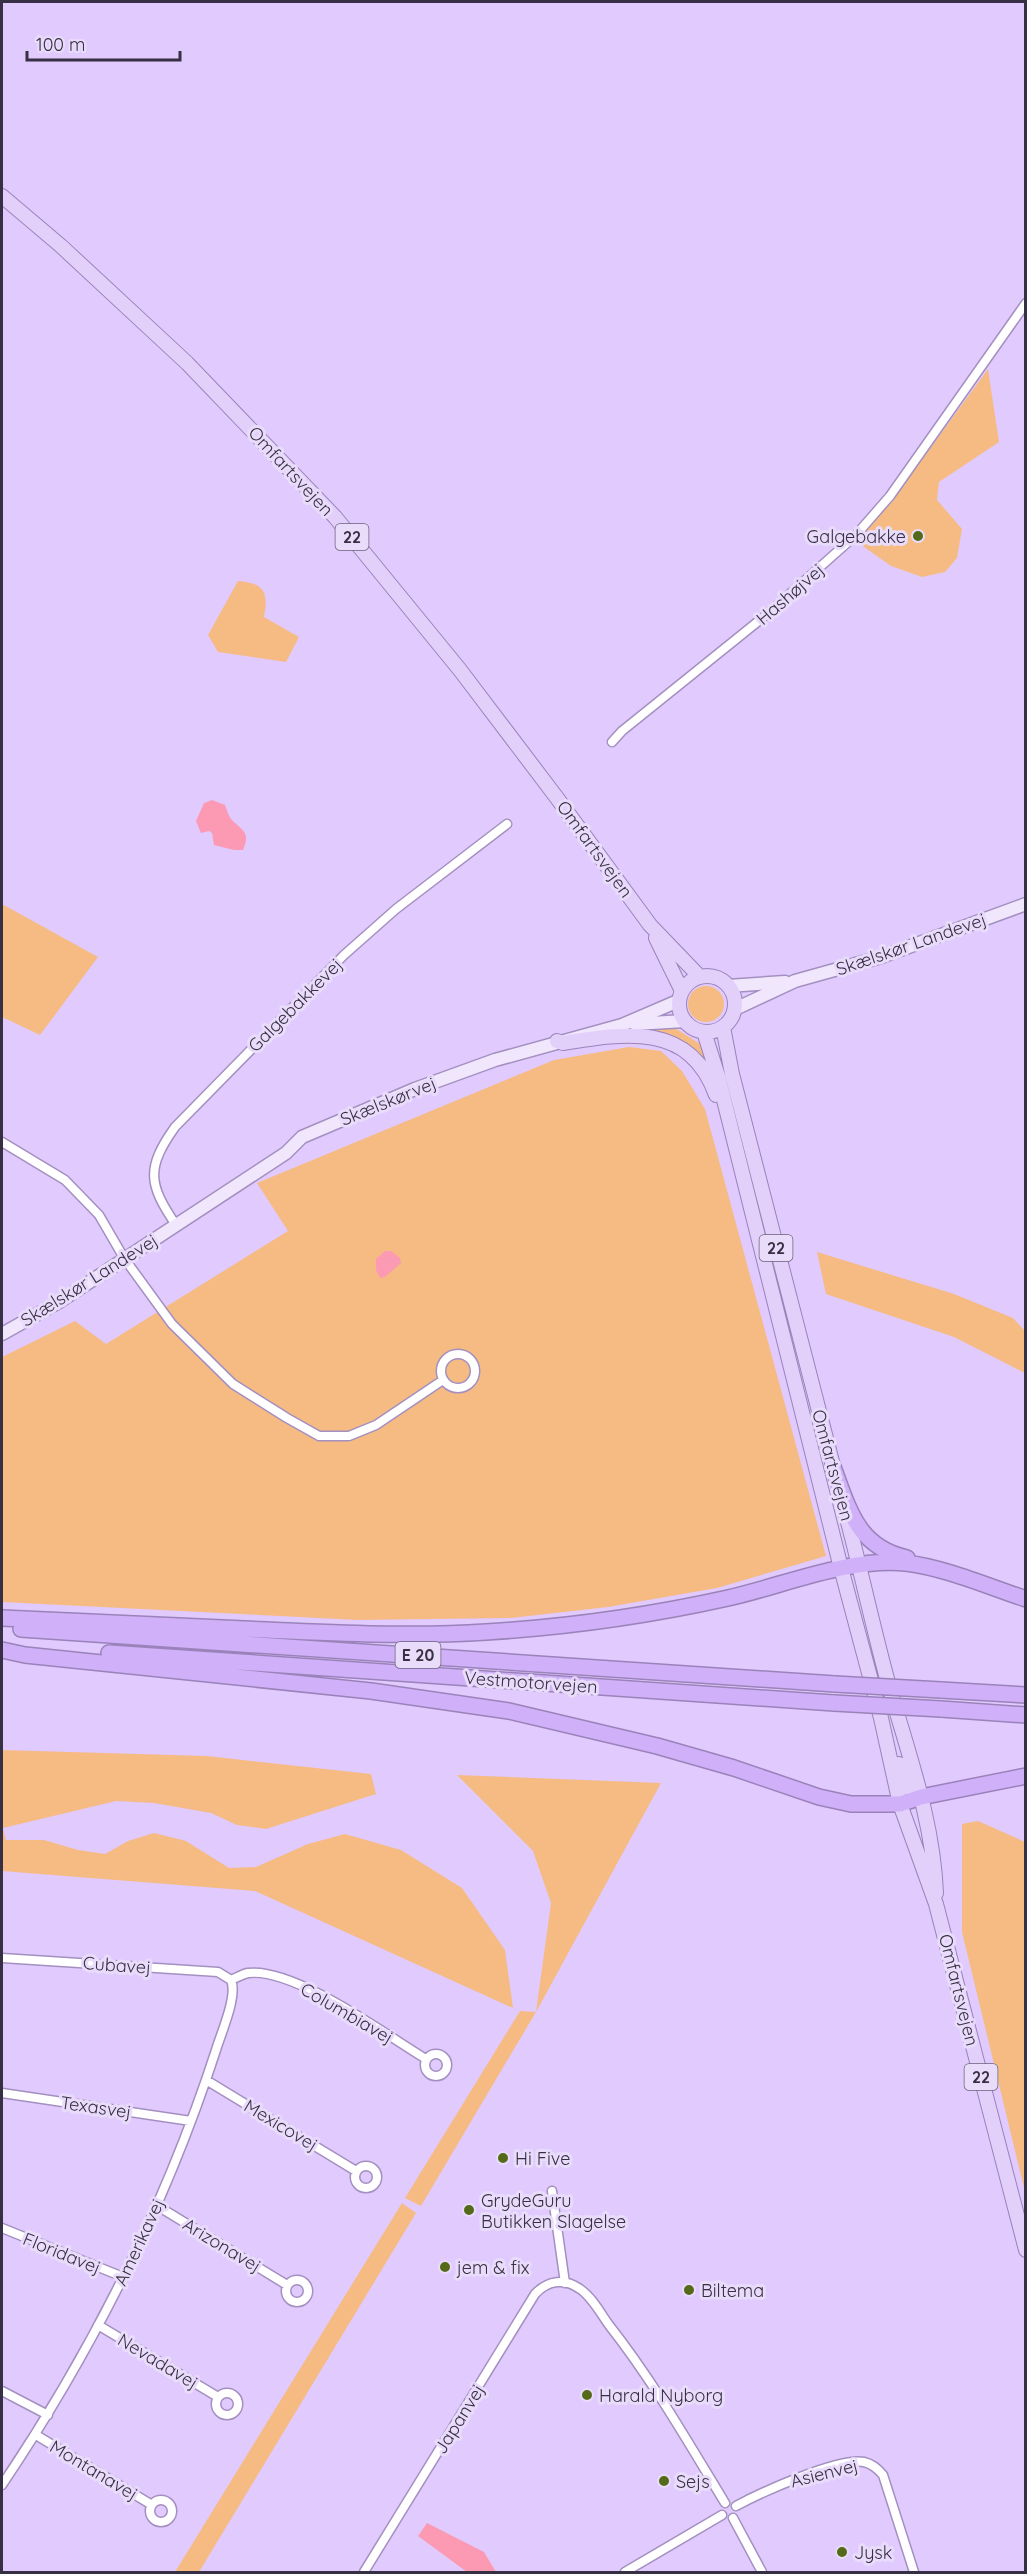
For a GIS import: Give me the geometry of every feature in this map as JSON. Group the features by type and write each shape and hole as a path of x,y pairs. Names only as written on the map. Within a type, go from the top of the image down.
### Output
{"highway":[{"path":"833,1467 852,1517 870,1541 892,1555 944,1566 1000,1590"},
{"path":"2,1618 410,1635 483,1632 576,1625 638,1616 769,1589 841,1568 906,1563 939,1570 1026,1599"},
{"name":"Vestmotorvejen","path":"2,1628 1026,1695"},
{"path":"2,1648 26,1655 371,1691 499,1709 657,1746 734,1768 819,1797 851,1804 900,1804 921,1797 1026,1776"},
{"name":"Vestmotorvejen","path":"2,1648 1026,1715"}],"main road":[{"name":"Omfartsvejen","path":"2,196 61,246 187,363 335,517 460,670 558,798 650,925 700,977"},
{"name":"Omfartsvejen","path":"650,925 680,996"},
{"name":"22","path":"700,977 716,978 728,986"},
{"path":"680,996 693,980 700,977"},
{"path":"684,1021 696,1031 704,1032 723,1027 735,1009 728,986"},
{"name":"22","path":"680,996 684,1021"},
{"name":"Omfartsvejen","path":"723,1027 732,1074 860,1565 886,1674 929,1822 935,1861 936,1904"},
{"name":"Omfartsvejen","path":"704,1032 718,1076 841,1568 881,1718 900,1804 936,1904 1026,2250"},
{"path":"557,1041 563,1043 614,1035 638,1035 659,1038 685,1051 708,1076 738,1160"},
{"path":"841,1568 859,1587 886,1674"},
{"path":"881,1718 904,1780 909,1788 921,1797"}],"street":[{"name":"Hashøjvej","path":"612,742 766,615 856,535 890,496 1026,303"},
{"name":"Galgebakkevej","path":"176,1225 154,1188 156,1163 162,1147 176,1127 344,956 396,909 507,824"},
{"name":"Skælskør Landevej","path":"735,1009 795,981 881,957 1026,904"},
{"name":"Skælskør Landevej","path":"728,986 795,981"},
{"name":"Skælskørvej","path":"622,1025 680,996"},
{"name":"Skælskørvej","path":"176,1225 286,1153 302,1137 415,1089 495,1060 557,1041 622,1025 684,1021"},
{"path":"2,1142 65,1180 99,1215 124,1258 171,1324 234,1384 319,1436 349,1436 376,1425 443,1380"},
{"name":"Skælskør Landevej","path":"2,1334 59,1302 176,1225"},
{"path":"460,1354 472,1361 475,1374 468,1386 454,1388 443,1380 441,1371 447,1359 460,1354"},
{"name":"Cubavej","path":"2,1958 218,1972 231,1980"},
{"name":"Columbiavej","path":"231,1980 248,1973 271,1976 299,1984 426,2059"},
{"name":"Amerikavej","path":"2,2485 48,2415 98,2325 156,2205 206,2080 234,1989 231,1980"},
{"name":"Mexicovej","path":"206,2080 356,2171"},
{"name":"Texasvej","path":"2,2093 191,2121"},
{"path":"552,2191 565,2283 582,2290 626,2346 669,2409 725,2503"},
{"name":"Arizonavej","path":"156,2205 287,2285"},
{"name":"Floridavej","path":"2,2228 123,2277"},
{"name":"Japanvej","path":"364,2572 535,2294 549,2283 565,2283"},
{"name":"Nevadavej","path":"98,2325 218,2397"},
{"path":"2,2391 48,2415"},
{"name":"Montanavej","path":"36,2435 152,2505"},
{"name":"Asienvej","path":"736,2506 761,2492 786,2482 853,2461 866,2462 875,2466 883,2475 914,2572"},
{"path":"725,2503 736,2506 737,2513 733,2518"},
{"path":"722,2515 721,2508 725,2503"},
{"path":"722,2515 733,2518"},
{"path":"625,2572 722,2515"},
{"path":"733,2518 762,2572"}],"shaded area":[{"path":"988,369 999,442 939,482 937,500 962,529 957,558 945,572 922,577 891,566 857,542 915,469"},
{"path":"238,581 254,584 263,590 266,601 264,617 299,637 286,662 218,652 208,635"},
{"path":"212,800 225,805 231,819 246,835 243,850 214,845 212,833 209,831 201,833 196,821 204,803"},
{"path":"2,904 98,957 40,1035 2,1017"},
{"path":"706,986 719,991 724,1004 719,1017 706,1022 693,1017 688,1004 693,991"},
{"path":"670,1025 705,1047 714,1073 643,1031 643,1027"},
{"path":"629,1047 661,1051 682,1071 705,1109 826,1556 717,1588 608,1607 511,1618 358,1620 2,1602 2,1357 75,1321 106,1344 288,1231 257,1183 554,1060"},
{"path":"385,1251 391,1251 400,1258 401,1263 385,1277 380,1278 376,1270 376,1259"},
{"path":"817,1252 954,1294 1013,1318 1025,1331 1025,1373 954,1337 826,1294"},
{"path":"2,1750 207,1756 371,1774 376,1794 266,1829 237,1825 211,1813 154,1803 116,1801 3,1828 6,1840 44,1840 78,1850 105,1854 128,1841 154,1833 186,1841 229,1868 256,1867 308,1844 345,1834 401,1850 462,1888 505,1950 513,2008 255,1891 2,1871"},
{"path":"457,1775 661,1783 536,2012 551,1903 533,1851"},
{"path":"978,1821 1025,1842 1025,2192 962,1932 962,1824"},
{"path":"520,2011 536,2012 421,2206 405,2198"},
{"path":"402,2203 416,2213 199,2572 175,2572"},
{"path":"427,2523 484,2552 496,2572 467,2572 418,2536"}],"place":[{"name":"Galgebakke","path":"918,536"},
{"name":"Hi Five","path":"503,2158"},
{"name":"GrydeGuru Butikken Slagelse","path":"469,2210"},
{"name":"jem & fix","path":"445,2267"},
{"name":"Biltema","path":"689,2290"},
{"name":"Harald Nyborg","path":"587,2395"},
{"name":"Sejs","path":"664,2481"},
{"name":"Jysk","path":"842,2552"}]}
